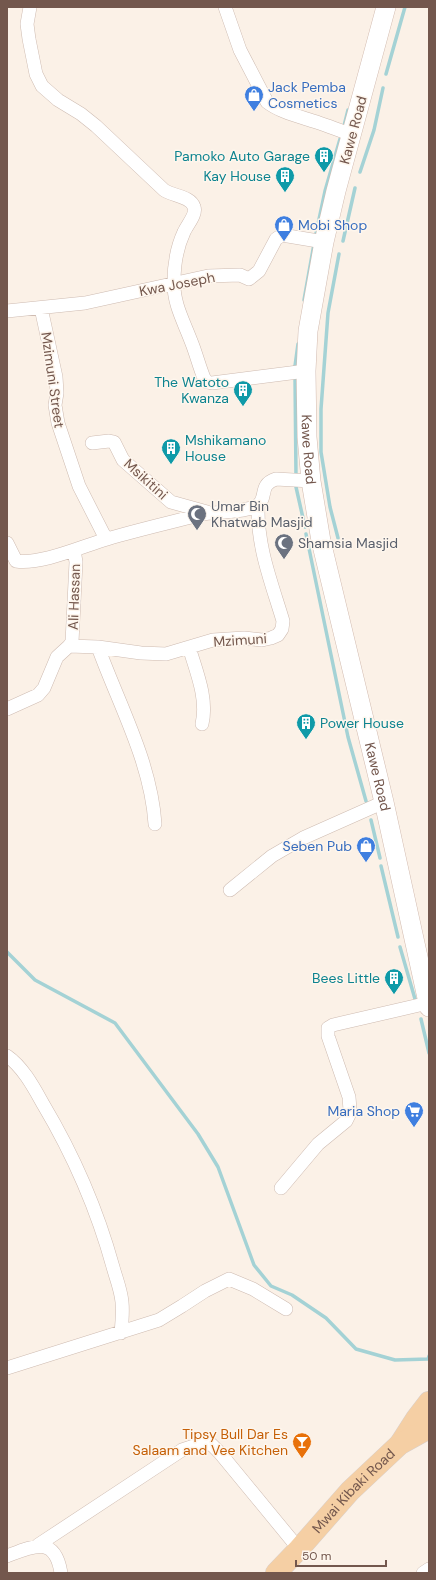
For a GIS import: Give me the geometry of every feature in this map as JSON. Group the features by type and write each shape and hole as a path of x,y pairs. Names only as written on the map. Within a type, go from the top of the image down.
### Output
{"main road":[{"name":"Kawe Road","path":"386,7 324,242 308,331 306,371 308,437 311,481 321,541 384,802 428,1005"},
{"name":"Mwai Kibaki Road","path":"400,1444 416,1418 429,1402"},
{"name":"Mwai Kibaki Road","path":"276,1573 350,1491 400,1444 429,1428"}],"street":[{"path":"30,7 27,24 28,35 36,74 42,86 58,100 81,114 96,126 164,190 173,195 186,198 194,206 195,210 193,215 178,245 174,293 204,378 207,382 226,382 253,377 306,371"},
{"path":"225,7 240,50 267,102 273,107 285,112 352,135"},
{"name":"Kwa Joseph","path":"7,311 85,303 174,283 220,275 240,275 249,279 259,271 276,239 282,235 324,242"},
{"name":"Mzimuni Street","path":"41,308 56,377 56,405 58,423 77,480 106,539"},
{"name":"Msikitini","path":"92,443 109,441 114,442 123,460 171,502 208,512"},
{"path":"258,505 262,500 264,487 271,481 280,479 311,481"},
{"name":"Msikitini","path":"74,550 106,539 208,512 233,512 258,505"},
{"name":"Mzimuni","path":"69,646 98,647 159,655 223,639 244,638 262,640 278,635 282,629 283,621 260,542 258,505"},
{"path":"7,543 10,559 20,562 74,550"},
{"name":"Ali Hassan","path":"7,709 38,695 44,688 57,657 69,646 73,637 76,562 74,550"},
{"path":"98,647 139,752 151,792 155,824"},
{"path":"189,647 204,702 204,716 202,724"},
{"path":"230,890 272,856 303,838 384,802"},
{"path":"281,1188 318,1144 346,1121 350,1110 349,1097 328,1036 328,1028 333,1025 428,1005"},
{"path":"7,1056 12,1059 31,1083 54,1123 85,1183 104,1234 122,1302 121,1333"},
{"path":"7,1368 159,1320 205,1290 229,1279 253,1288 286,1309"},
{"path":"7,1556 38,1545 182,1450 203,1444 211,1444 220,1453 299,1549"},
{"path":"38,1545 51,1551 56,1556 61,1573"},
{"path":"423,1573 429,1569"}],"waterway":[{"path":"386,74 405,7"},
{"path":"360,172 374,130 383,88"},
{"path":"344,126 348,110"},
{"path":"315,238 325,191 340,139"},
{"path":"343,241 355,188"},
{"path":"304,300 314,244"},
{"path":"338,538 330,507 321,452 321,409 328,313 339,254"},
{"path":"295,366 298,344"},
{"path":"295,377 296,477"},
{"path":"296,487 305,527"},
{"path":"306,534 348,737 366,801"},
{"path":"371,820 380,858"},
{"path":"381,866 398,937"},
{"path":"400,947 415,999"},
{"path":"7,952 35,980 115,1023 198,1134 218,1167 254,1265 271,1286 292,1295 326,1318 356,1349 395,1360 428,1359 429,1356"},
{"path":"421,1019 429,1053"}],"place":[{"name":"Jack Pemba Cosmetics","path":"254,112"},
{"name":"Pamoko Auto Garage","path":"324,173"},
{"name":"Kay House","path":"285,193"},
{"name":"Mobi Shop","path":"284,242"},
{"name":"The Watoto Kwanza","path":"243,407"},
{"name":"Mshikamano House","path":"171,465"},
{"name":"Umar Bin Khatwab Masjid","path":"197,531"},
{"name":"Shamsia Masjid","path":"284,560"},
{"name":"Power House","path":"306,740"},
{"name":"Seben Pub","path":"366,863"},
{"name":"Bees Little","path":"394,995"},
{"name":"Maria Shop","path":"414,1128"},
{"name":"Tipsy Bull Dar Es Salaam and Vee Kitchen","path":"302,1459"}]}
